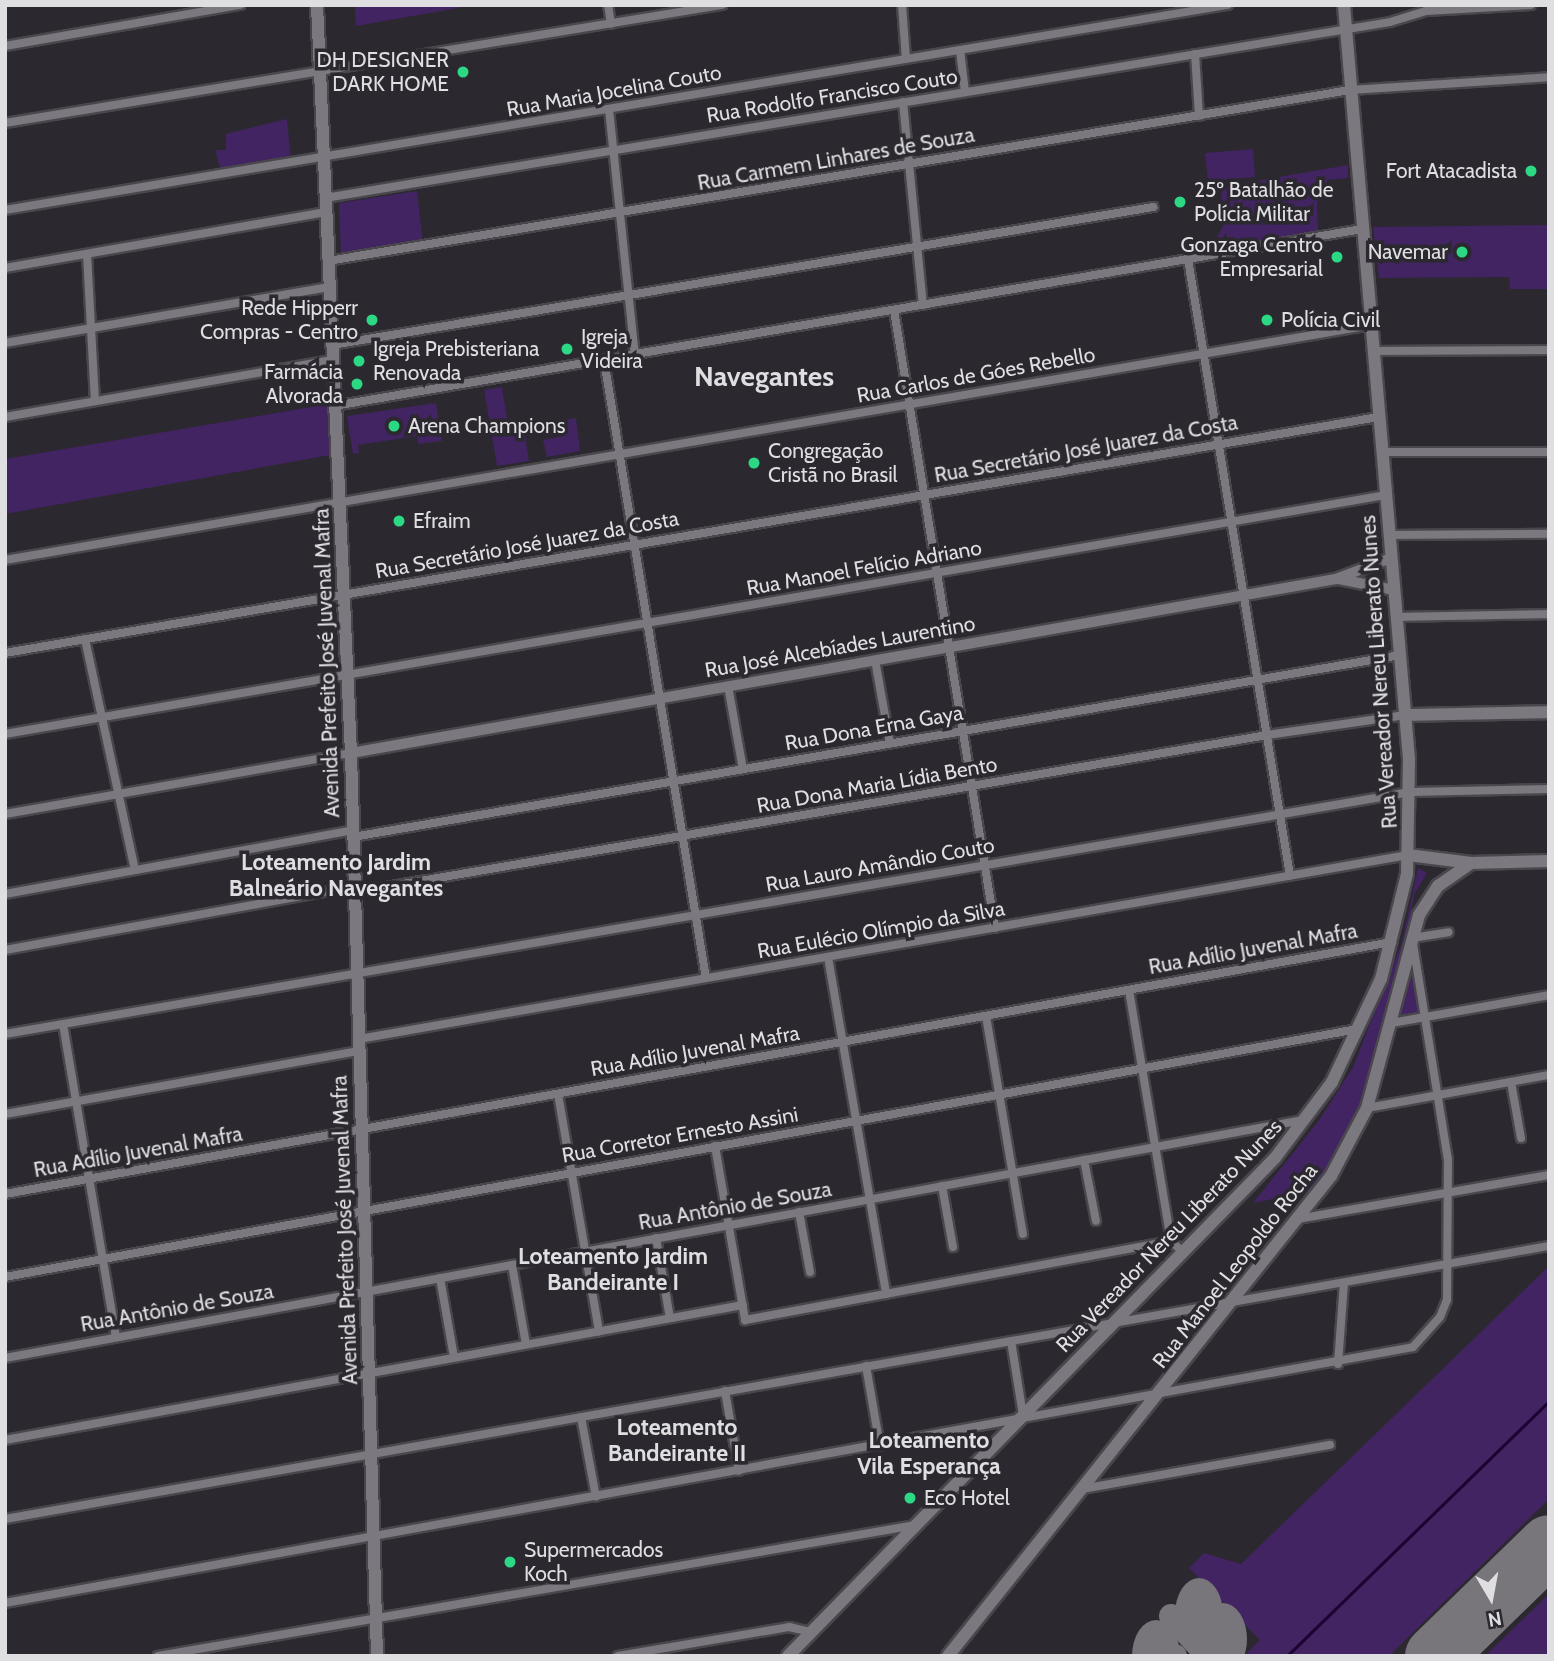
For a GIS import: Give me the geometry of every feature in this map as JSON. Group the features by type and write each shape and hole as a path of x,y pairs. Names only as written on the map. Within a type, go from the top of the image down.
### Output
{"main road":[{"name":"Avenida Prefeito José Juvenal Mafra","path":"317,5 351,753 377,1656"},
{"name":"Rua Vereador Nereu Liberato Nunes","path":"790,1655 1183,1252 1306,1119 1360,1028 1392,942 1408,855 1410,792 1401,654 1344,5"},
{"path":"1406,715 1549,712"},
{"path":"1408,855 1471,863 1549,861"},
{"name":"Rua Manoel Leopoldo Rocha","path":"948,1656 1331,1177 1367,1108 1412,938 1438,886 1471,863"}],"street":[{"path":"5,46 240,5"},
{"path":"608,5 611,24"},
{"path":"5,123 722,5"},
{"path":"902,5 906,59"},
{"name":"Rua Maria Jocelina Couto","path":"5,210 1228,5"},
{"name":"Rua Rodolfo Francisco Couto","path":"325,198 1412,18 1426,8 1531,5"},
{"path":"960,50 965,92"},
{"path":"1195,54 1199,116"},
{"name":"Rua Carmem Linhares de Souza","path":"328,261 1350,90 1549,77"},
{"path":"904,102 923,305"},
{"path":"609,109 635,355"},
{"path":"332,345 1153,207"},
{"path":"5,268 326,212"},
{"path":"334,407 1362,229"},
{"path":"87,254 95,401"},
{"path":"1188,259 1290,876"},
{"path":"5,343 329,287"},
{"path":"894,310 995,928"},
{"name":"Rua Carlos de Góes Rebello","path":"5,560 1371,325"},
{"path":"1373,351 1549,350"},
{"path":"5,416 332,360"},
{"path":"604,360 706,978"},
{"name":"Rua Secretário José Juarez da Costa","path":"5,653 1379,417"},
{"path":"1382,452 1549,452"},
{"name":"Rua Manoel Felício Adriano","path":"5,734 1386,495"},
{"path":"1389,535 1549,534"},
{"name":"Rua José Alcebíades Laurentino","path":"351,753 1336,579 1391,558"},
{"name":"Rua José Alcebíades Laurentino","path":"1336,579 1394,590"},
{"path":"1397,617 1549,614"},
{"path":"85,639 135,870"},
{"name":"Rua Dona Erna Gaya","path":"5,894 1401,654"},
{"path":"874,660 890,743"},
{"path":"728,686 743,769"},
{"name":"Rua Dona Maria Lídia Bento","path":"5,950 1267,735 1406,715"},
{"path":"5,814 351,753"},
{"name":"Rua Lauro Amândio Couto","path":"5,1034 1410,792 1549,789"},
{"name":"Rua Eulécio Olímpio da Silva","path":"5,1114 706,978 1408,855"},
{"path":"5,1603 880,1446 1020,1418 1404,1351 1422,1339 1444,1309 1447,1264 1447,1149 1412,938 1449,932"},
{"name":"Rua Adílio Juvenal Mafra","path":"5,1194 1392,942"},
{"path":"828,957 886,1294"},
{"path":"1129,990 1171,1241 1183,1252"},
{"path":"1391,1023 1549,995"},
{"path":"986,1016 1023,1234"},
{"path":"63,1024 116,1337"},
{"name":"Rua Corretor Ernesto Assini","path":"5,1277 1360,1028"},
{"path":"1367,1108 1549,1075"},
{"path":"1511,1082 1521,1138"},
{"path":"558,1094 599,1331"},
{"name":"Rua Antônio de Souza","path":"5,1358 1306,1119"},
{"path":"715,1146 746,1320 1171,1241"},
{"path":"1084,1160 1096,1222"},
{"path":"1297,1220 1549,1175"},
{"path":"942,1186 953,1247"},
{"path":"799,1212 810,1272"},
{"path":"656,1238 670,1318"},
{"path":"5,1519 1549,1246"},
{"path":"512,1265 526,1344"},
{"path":"440,1278 454,1357"},
{"path":"1338,1363 1344,1283"},
{"path":"5,1440 743,1305"},
{"path":"1011,1341 1020,1418"},
{"path":"866,1366 880,1446"},
{"path":"725,1391 739,1471"},
{"path":"581,1417 596,1497"},
{"path":"1082,1489 1330,1445"},
{"path":"158,1656 916,1525"},
{"path":"618,1656 789,1627 810,1632"}],"shaded area":[{"path":"355,5 475,5 356,26"},
{"path":"287,119 291,160 221,171 215,150 226,150 226,134"},
{"path":"1253,149 1255,177 1208,181 1205,153"},
{"path":"1348,165 1348,178 1327,180 1327,196 1317,202 1318,233 1217,252 1214,243 1223,226 1221,187"},
{"path":"417,191 423,244 341,256 339,203"},
{"name":"Navemar","path":"1549,225 1549,289 1510,289 1509,277 1379,278 1373,227"},
{"path":"502,387 508,425 523,423 529,461 497,466 484,390"},
{"name":"Arena Champions","path":"436,403 442,441 418,444 417,436 358,445 359,453 353,454 347,416"},
{"path":"329,404 330,455 5,514 5,459"},
{"path":"576,418 580,451 547,457 543,440 558,437 558,421"},
{"path":"1418,868 1427,873 1414,895 1403,957 1362,1107 1317,1190 1253,1203 1320,1119 1353,1067 1402,942"},
{"path":"1412,973 1421,1015 1397,1020"},
{"path":"1549,1266 1549,1499 1389,1656 1244,1656 1260,1640 1189,1568 1204,1553 1241,1564"},
{"path":"1549,1594 1549,1656 1485,1656 1521,1621"}],"waterway":[{"path":"1287,1656 1549,1401"}],"taxiway":[{"path":"1192,1589 1198,1595 1192,1601 1186,1595 1192,1589"},
{"path":"1216,1614 1222,1620 1216,1626 1210,1620 1216,1614"},
{"path":"1171,1616 1208,1656"},
{"path":"1149,1631 1155,1637 1149,1643 1143,1637 1149,1631"}],"runway":[{"path":"1435,1656 1549,1545"}],"place":[{"name":"DH DESIGNER DARK HOME","path":"463,72"},
{"name":"Fort Atacadista","path":"1531,171"},
{"name":"25º Batalhão de Polícia Militar","path":"1180,202"},
{"name":"Navemar","path":"1462,252"},
{"name":"Gonzaga Centro Empresarial","path":"1337,257"},
{"name":"Rede Hipperr Compras - Centro","path":"372,320"},
{"name":"Polícia Civil","path":"1267,320"},
{"name":"Igreja Videira","path":"567,349"},
{"name":"Igreja Prebisteriana Renovada","path":"359,361"},
{"name":"Farmácia Alvorada","path":"357,384"},
{"name":"Arena Champions","path":"394,426"},
{"name":"Congregação Cristã no Brasil","path":"754,463"},
{"name":"Efraim","path":"399,521"},
{"name":"Eco Hotel","path":"910,1498"},
{"name":"Supermercados Koch","path":"510,1562"}],"district":[{"name":"Navegantes","path":"764,376"},
{"name":"Loteamento Jardim Balneário Navegantes","path":"336,875"},
{"name":"Loteamento Jardim Bandeirante I","path":"613,1269"},
{"name":"Loteamento Bandeirante II","path":"677,1440"},
{"name":"Loteamento Vila Esperança","path":"929,1453"}]}
